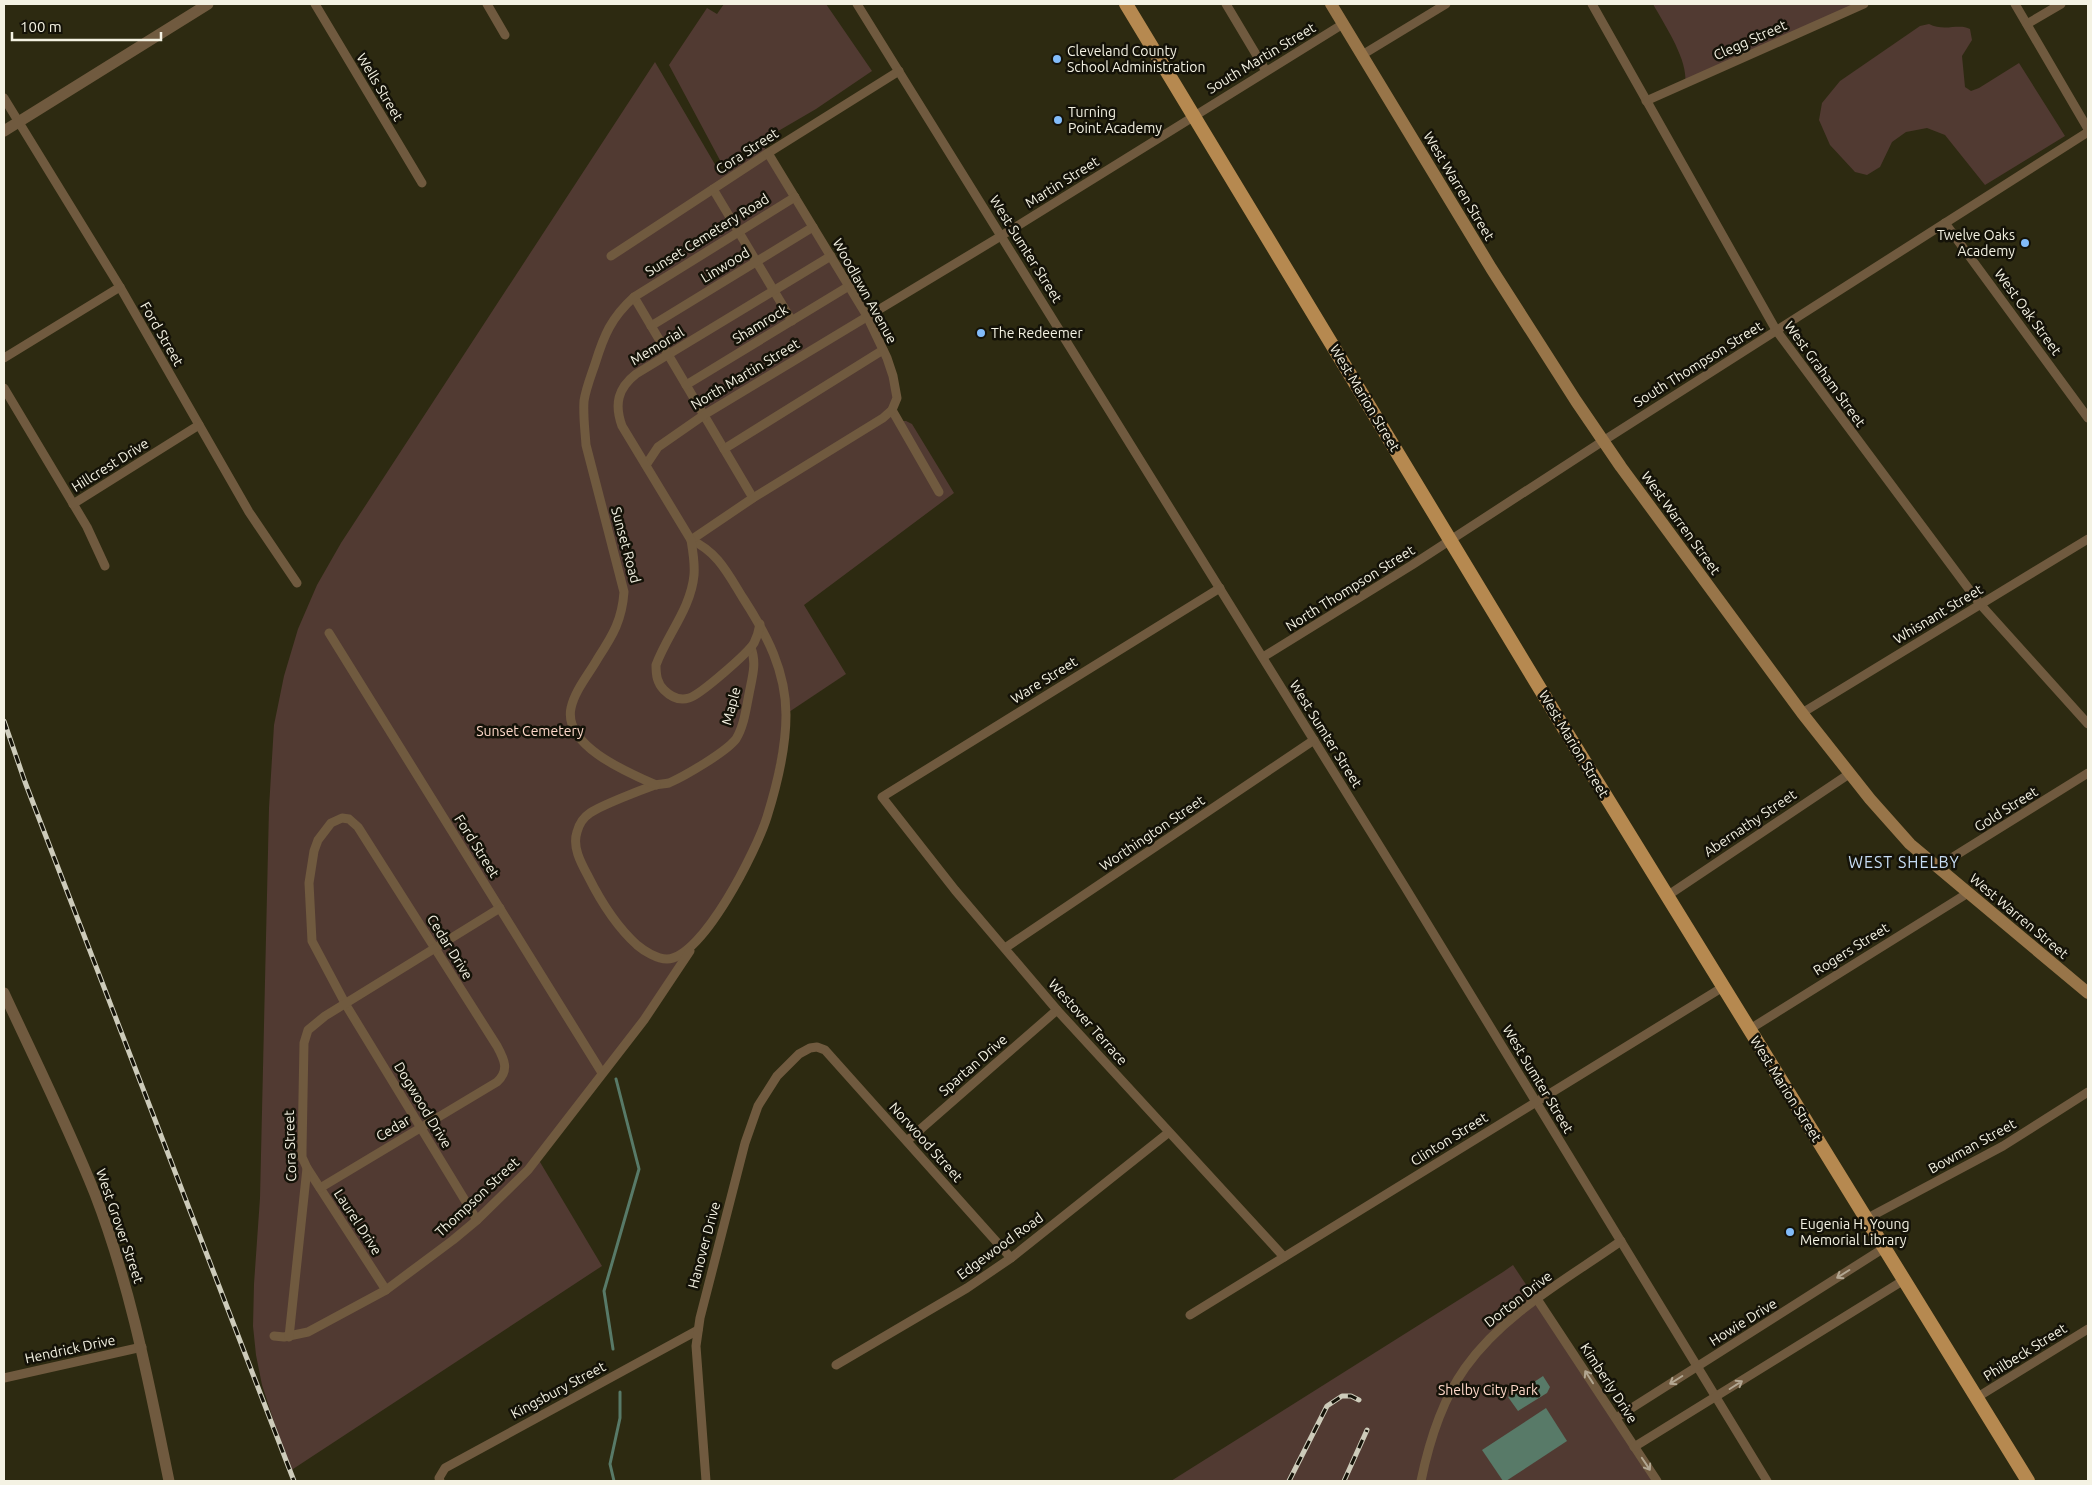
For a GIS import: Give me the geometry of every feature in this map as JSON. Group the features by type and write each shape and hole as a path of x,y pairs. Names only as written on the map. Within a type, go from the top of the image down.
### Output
{"main road":[{"name":"West Marion Street","path":"1126,4 1667,896 2028,1481"},
{"name":"West Warren Street","path":"1332,4 1530,330 1603,441 1802,713 1849,774 1910,844 2088,993"}],"street":[{"path":"4,131 195,7 208,4"},
{"name":"Wells Street","path":"315,4 422,183"},
{"path":"487,4 505,36"},
{"name":"West Sumter Street","path":"857,4 1263,657 1767,1481"},
{"path":"1226,4 1266,71"},
{"path":"1362,55 1446,4"},
{"name":"West Graham Street","path":"1592,4 1776,330 1980,604 2088,724"},
{"name":"Clegg Street","path":"1646,101 1864,4"},
{"path":"2015,4 2088,130"},
{"path":"2027,24 2062,4"},
{"name":"South Martin Street","path":"1194,115 1343,24"},
{"name":"Cora Street","path":"611,256 768,153 899,71"},
{"name":"Ford Street","path":"4,98 120,287 249,512 297,583"},
{"name":"Martin Street","path":"867,316 1001,236 1194,115"},
{"name":"South Thompson Street","path":"1450,540 2088,130"},
{"name":"Woodlawn Avenue","path":"768,153 867,316 883,350 896,388 896,398 892,410"},
{"path":"713,189 792,321"},
{"name":"Sunset Cemetery Road","path":"634,297 795,197"},
{"name":"West Oak Street","path":"1945,223 2088,418"},
{"name":"Linwood","path":"651,326 813,226"},
{"name":"Memorial","path":"690,540 621,421 618,408 620,393 627,381 831,256"},
{"name":"Shamrock","path":"686,385 849,286"},
{"path":"4,358 120,287"},
{"path":"634,297 753,498"},
{"name":"Sunset Road","path":"634,297 616,315 605,334 587,386 584,402 586,444 624,592 622,614 618,626 573,700 570,710 571,720 577,735 597,753 623,770 656,785"},
{"name":"North Martin Street","path":"646,465 658,448 704,414 867,316"},
{"path":"724,449 883,350"},
{"name":"Hillcrest Drive","path":"4,388 73,504 199,425"},
{"path":"760,624 751,648 701,692 688,698 672,697 658,681 656,665 659,656 691,593 694,561 690,540 753,498 883,418 892,410 938,492"},
{"path":"73,504 97,546 105,566"},
{"name":"Whisnant Street","path":"1802,713 2088,539"},
{"name":"Thompson Street","path":"274,1336 289,1337 315,1329 386,1290 477,1220 528,1170 644,1020 732,892 761,832 778,774 786,735 785,694 776,655 760,624 717,558 707,548 690,540"},
{"name":"North Thompson Street","path":"1263,657 1450,540"},
{"name":"Ware Street","path":"882,796 1220,588"},
{"name":"Ford Street","path":"329,633 602,1073"},
{"name":"Maple","path":"656,785 672,782 695,769 735,740 744,718 754,665 751,648"},
{"name":"Worthington Street","path":"1004,948 1314,740"},
{"name":"Gold Street","path":"1937,867 2088,773"},
{"name":"Abernathy Street","path":"1667,896 1849,774"},
{"name":"Thompson Street","path":"656,785 598,809 586,816 576,832 576,849 590,880 610,912 639,946 654,956 667,959 683,954 699,938"},
{"name":"Westover Terrace","path":"882,796 955,890 1057,1010 1284,1257"},
{"name":"Cedar Drive","path":"346,1005 312,941 309,883 314,851 318,840 332,823 342,818 349,819 358,827 497,1046"},
{"name":"Rogers Street","path":"1750,1029 1968,893"},
{"name":"Cora Street","path":"289,1337 307,1168 302,1157 302,1150 304,1043 308,1030 317,1022 500,908"},
{"name":"Clinton Street","path":"1190,1315 1723,987"},
{"name":"West Grover Street","path":"4,993 54,1100 95,1195 123,1280 142,1347 168,1481"},
{"name":"Dogwood Drive","path":"346,1005 477,1220"},
{"name":"Spartan Drive","path":"906,1141 1057,1010"},
{"name":"Cedar","path":"320,1188 502,1078 506,1068 497,1046"},
{"name":"Norwood Street","path":"817,1047 825,1050 835,1060 1010,1258"},
{"name":"Hanover Drive","path":"706,1481 697,1356 698,1330 714,1261 745,1143 758,1106 769,1086 790,1062 810,1048 817,1047"},
{"name":"Bowman Street","path":"1866,1219 2003,1146 2088,1092"},
{"name":"Edgewood Road","path":"836,1365 968,1288 1010,1258 1168,1132"},
{"name":"Laurel Drive","path":"307,1168 386,1290"},
{"name":"Dorton Drive","path":"1421,1481 1427,1452 1440,1416 1464,1370 1493,1336 1537,1299 1621,1241"},
{"name":"Howie Drive","path":"1616,1418 1884,1248"},
{"path":"1634,1447 1904,1280"},
{"name":"Kimberly Drive","path":"1537,1299 1657,1481"},
{"name":"Philbeck Street","path":"1976,1398 2088,1329"},
{"name":"Kingsbury Street","path":"440,1481 439,1478 445,1468 698,1330"},
{"name":"Hendrick Drive","path":"4,1378 142,1347"}],"green space":[{"path":"724,4 826,4 872,71 816,109 722,164 669,65 707,8 717,14"},
{"path":"1653,4 1855,4 1685,83 1685,74 1680,54"},
{"path":"1929,24 1940,27 1966,27 1970,29 1972,40 1962,56 1965,87 1971,91 2019,63 2065,136 1985,185 1945,135 1927,128 1906,132 1892,142 1880,167 1867,175 1855,172 1830,145 1819,120 1822,103 1840,81 1920,26"},
{"name":"Sunset Cemetery","path":"655,62 720,173 763,145 867,316 887,358 899,421 906,421 912,424 954,493 804,605 846,674 786,714 766,819 732,893 644,1020 537,1157 602,1266 290,1471 262,1385 253,1326 260,1198 269,808 274,725 284,676 298,629 317,585 341,543"},
{"name":"Shelby City Park","path":"1513,1265 1657,1481 1171,1481 1503,1272"}],"shaded area":[{"path":"1543,1376 1550,1387 1547,1393 1518,1411 1508,1397 1512,1394 1513,1396"},
{"path":"1546,1408 1567,1441 1506,1481 1503,1481 1482,1450"}],"waterway":[{"path":"613,1349 604,1291 639,1169 616,1079"},
{"path":"614,1481 610,1464 620,1418 620,1392"}],"railway":[{"path":"4,721 25,782 294,1481"},
{"path":"1289,1481 1327,1406 1342,1396 1351,1396 1359,1400"},
{"path":"1344,1481 1367,1430"}],"place":[{"name":"Cleveland County School Administration","path":"1057,59"},
{"name":"Turning Point Academy","path":"1058,120"},
{"name":"Twelve Oaks Academy","path":"2025,243"},
{"name":"The Redeemer","path":"981,333"},
{"name":"Eugenia H. Young Memorial Library","path":"1790,1232"}],"district":[{"name":"WEST SHELBY","path":"1904,862"}]}
